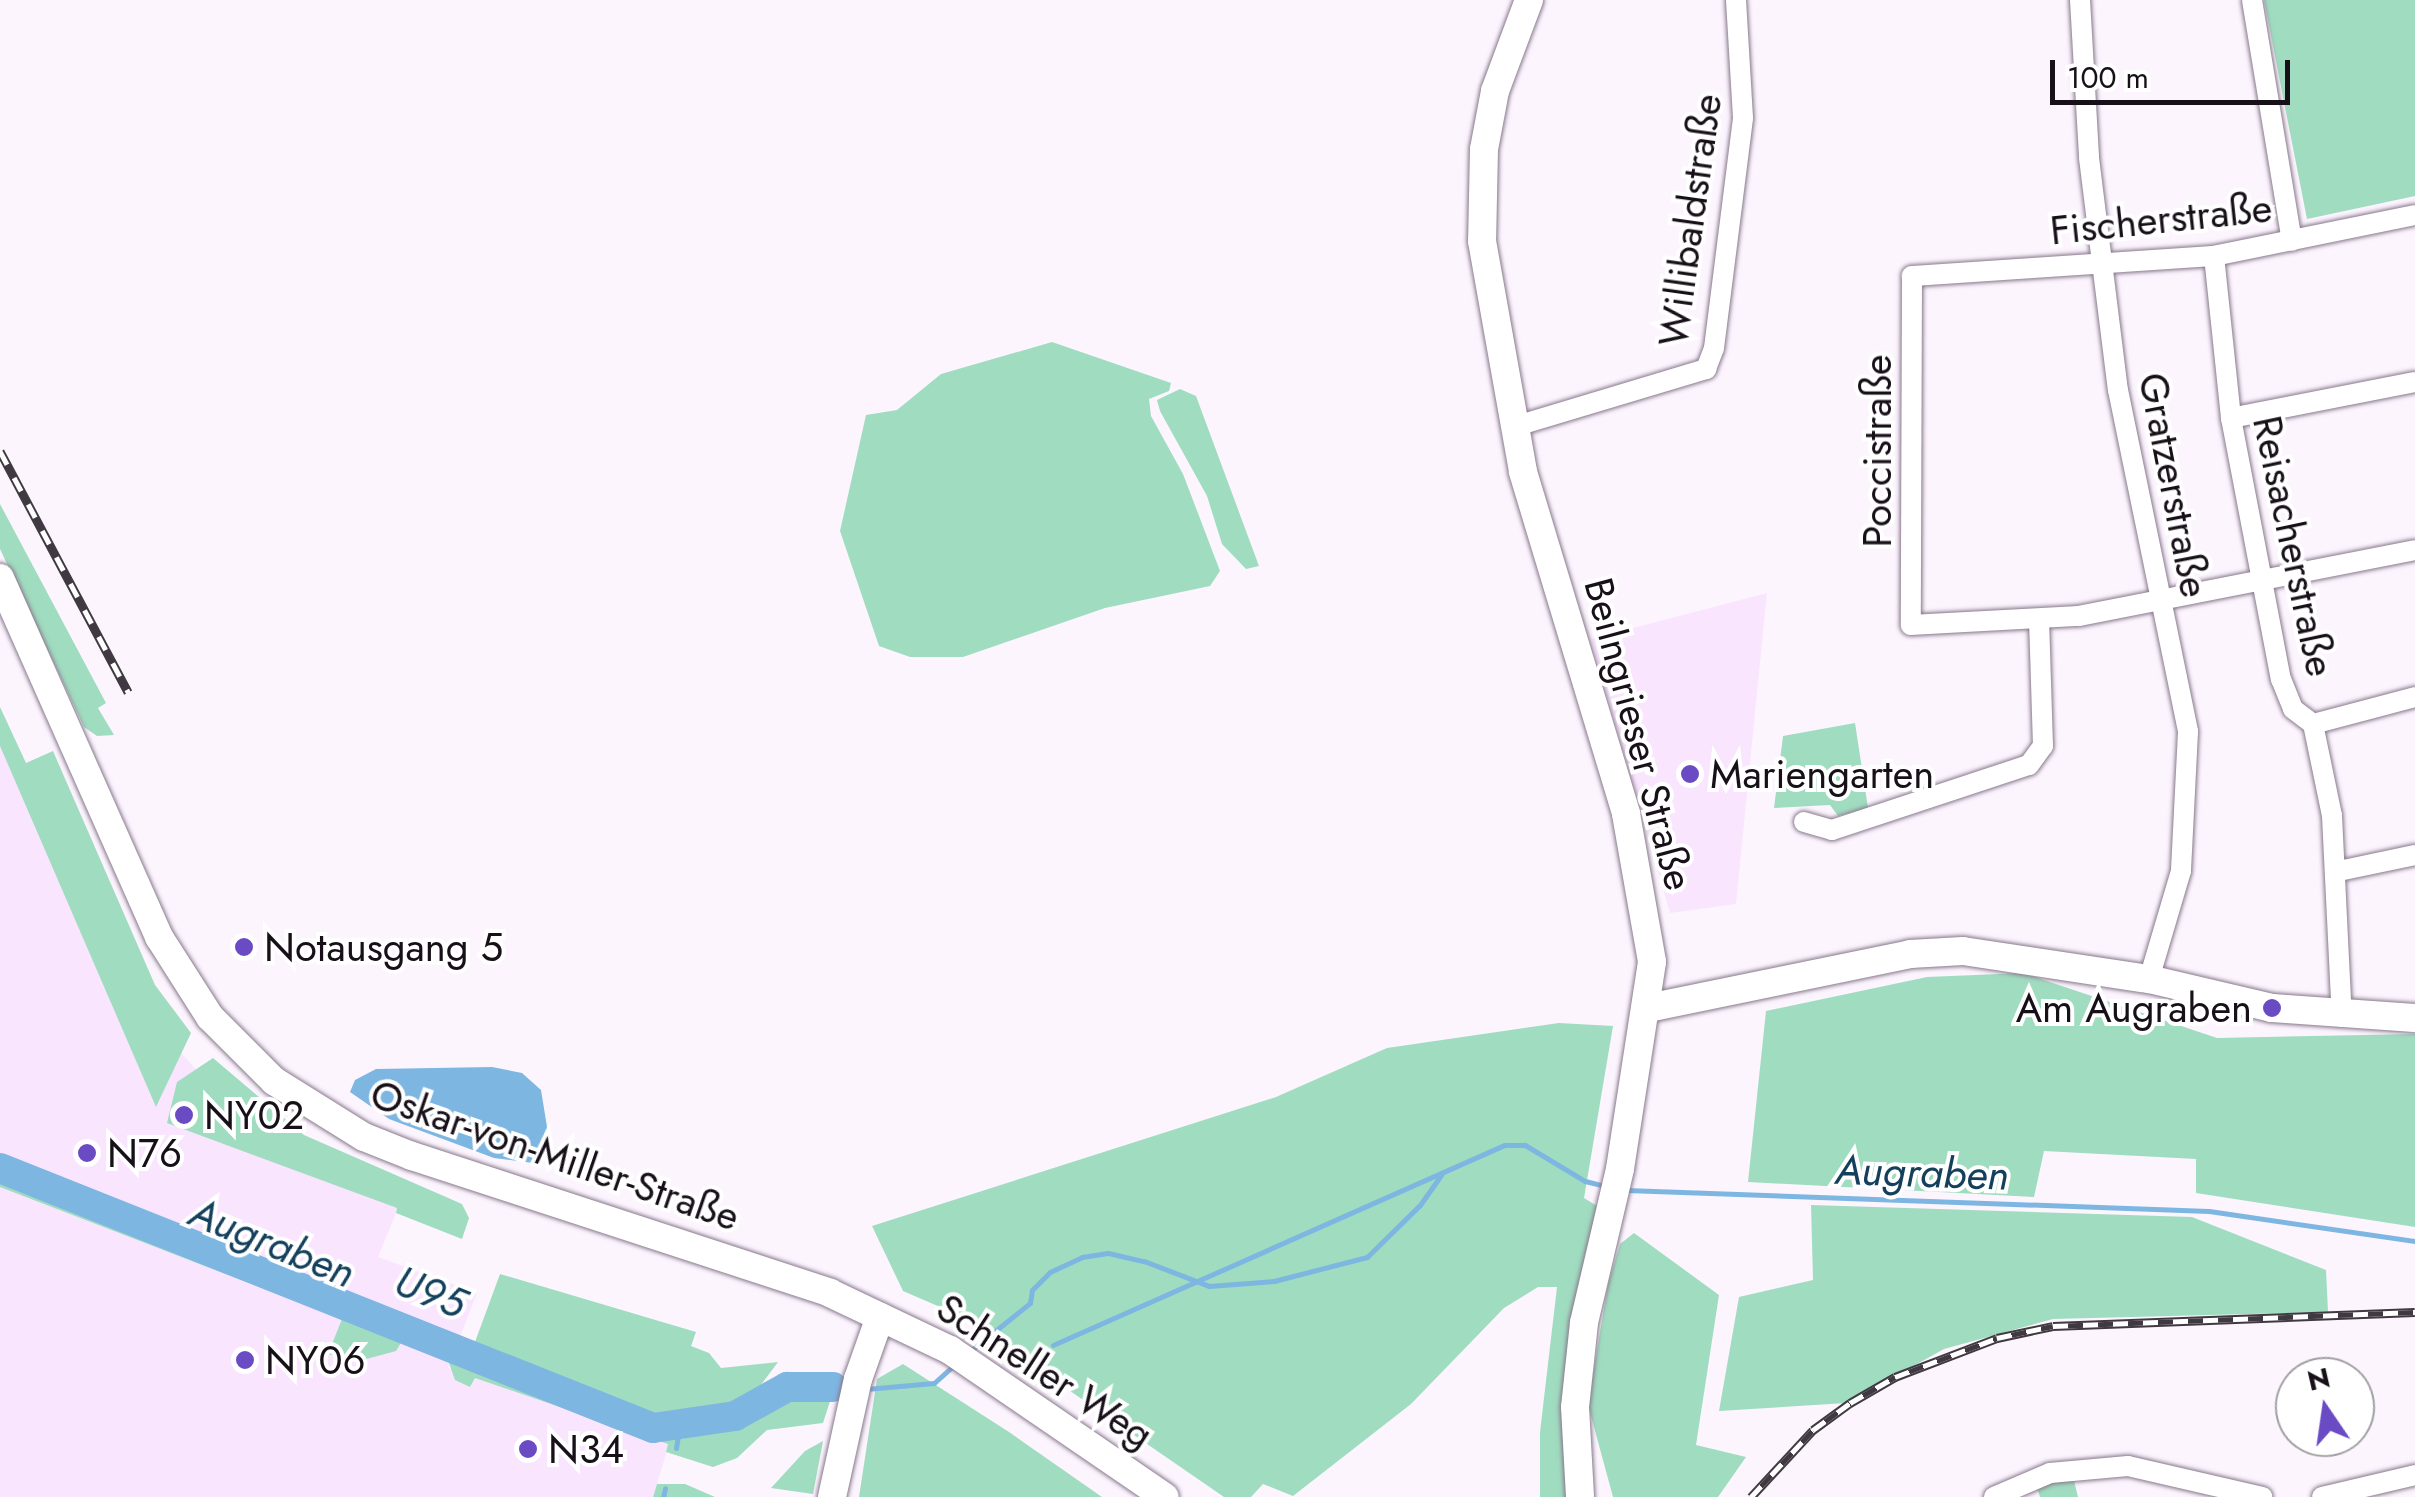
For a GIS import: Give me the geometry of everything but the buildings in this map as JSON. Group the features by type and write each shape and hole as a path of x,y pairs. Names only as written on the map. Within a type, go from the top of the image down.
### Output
{"main road":[{"name":"Beilngrieser Straße","path":"1529,0 1495,92 1480,200 1513,427 1637,861 1650,930 1648,1008 1620,1169 1578,1368 1580,1497"},
{"name":"Oskar-von-Miller-Straße","path":"0,578 159,937 210,1017 274,1081 396,1150 752,1264 880,1317"},
{"path":"1648,1008 1946,952 2032,957 2342,1018 2415,1018"},
{"path":"832,1497 856,1389 880,1317"},
{"name":"Schneller Weg","path":"880,1317 976,1366 1165,1497"}],"street":[{"name":"Willibaldstraße","path":"1513,427 1706,369 1714,348 1743,118 1736,0"},
{"name":"Gratzerstraße","path":"2080,0 2101,263 2118,390 2188,732 2181,870 2149,978"},
{"path":"2252,0 2292,241"},
{"name":"Fischerstraße","path":"1912,276 2214,256 2415,215"},
{"name":"Reisacherstraße","path":"2214,256 2230,418 2261,582 2281,680 2293,709 2313,724 2339,870 2342,1018"},
{"name":"Poccistraße","path":"1912,276 1911,625 2039,621"},
{"path":"2230,418 2415,382"},
{"path":"1804,822 1832,830 2029,764 2043,746 2039,621 2160,602 2415,550"},
{"path":"2313,724 2415,697"},
{"path":"2339,870 2415,855"},
{"path":"1994,1497 2050,1473 2128,1466 2197,1488 2262,1497"},
{"path":"2322,1497 2415,1475"}],"shaded area":[{"name":"Mariengarten","path":"1767,593 1736,904 1670,913 1591,639"},
{"path":"0,707 134,1000 257,1138 253,1154 398,1208 378,1257 477,1293 448,1368 669,1444 653,1497 0,1497"}],"green space":[{"path":"2264,0 2415,0 2415,196 2307,219"},
{"path":"1052,342 1171,383 1169,391 1149,399 1151,416 1183,474 1220,571 1210,586 1105,608 963,657 910,657 879,646 840,531 866,415 897,410 941,374"},
{"path":"1180,389 1196,396 1259,566 1246,569 1222,544 1207,496 1160,411 1157,400"},
{"path":"0,504 106,703 98,708 114,735 97,736 84,727 0,549"},
{"path":"0,707 26,763 53,751 155,985 191,1033 156,1107 0,746"},
{"path":"1855,723 1868,808 1838,816 1830,805 1774,808 1783,736"},
{"path":"2023,973 2217,1038 2415,1034 2415,1227 2196,1193 2196,1159 2044,1151 2034,1197 1748,1182 1766,1011 1927,977"},
{"path":"1559,1023 1613,1026 1584,1198 1602,1209 1569,1497 1540,1497 1540,1432 1557,1287 1538,1287 1504,1308 1411,1404 1293,1496 1263,1484 1251,1497 1224,1497 961,1316 903,1291 872,1226 1276,1097 1387,1048"},
{"path":"213,1058 304,1135 462,1204 469,1218 462,1239 396,1213 397,1208 167,1123 177,1082"},
{"path":"0,1156 416,1318 396,1351 359,1361 328,1354 342,1319 0,1187"},
{"path":"1811,1205 2192,1217 2326,1270 2328,1312 2053,1319 1944,1349 1847,1403 1719,1411 1739,1297 1813,1280"},
{"path":"1634,1233 1719,1295 1696,1445 1746,1457 1718,1497 1613,1497 1588,1405 1608,1284 1620,1244"},
{"path":"500,1274 696,1332 691,1346 709,1353 721,1368 778,1362 738,1416 790,1391 833,1392 823,1423 767,1430 737,1458 713,1467 666,1452 668,1444 475,1378 470,1387 455,1380 449,1363 460,1337 475,1342"},
{"path":"903,1364 1102,1497 859,1497 877,1379"},
{"path":"823,1441 813,1494 771,1488 805,1451"},
{"path":"2070,1464 2078,1497 2040,1497 2033,1475"},
{"path":"657,1484 685,1484 715,1497 653,1497"}],"water":[{"path":"492,1067 522,1073 541,1090 548,1133 541,1164 494,1158 389,1119 350,1092 355,1080 376,1069"}],"waterway":[{"name":"Augraben","path":"1053,1345 1505,1145 1525,1145 1585,1181 1605,1186"},
{"name":"Augraben","path":"0,1166 410,1331"},
{"name":"U95","path":"0,1168 653,1428 735,1416 787,1387 833,1387"},
{"name":"Augraben","path":"969,1352 1030,1303 1032,1290 1050,1272 1082,1257 1108,1253 1144,1261 1209,1286 1274,1281 1367,1257 1420,1205 1441,1175"},
{"name":"Augraben","path":"1626,1190 2209,1211 2415,1241"},
{"name":"Augraben","path":"455,1349 653,1428 735,1416 787,1387 845,1387"},
{"name":"Augraben","path":"866,1389 934,1383 953,1366"},
{"path":"676,1448 679,1428"},
{"path":"663,1497 665,1488"}],"railway":[{"path":"0,451 128,692"},
{"path":"1751,1497 1813,1430 1850,1403 1895,1377 1997,1338 2053,1326 2415,1312"}],"place":[{"name":"Mariengarten","path":"1690,774"},
{"name":"Notausgang 5","path":"244,947"},
{"name":"Am Augraben","path":"2272,1008"},
{"name":"NY02","path":"184,1115"},
{"name":"N76","path":"87,1153"},
{"name":"NY06","path":"245,1360"},
{"name":"N34","path":"528,1449"}]}
